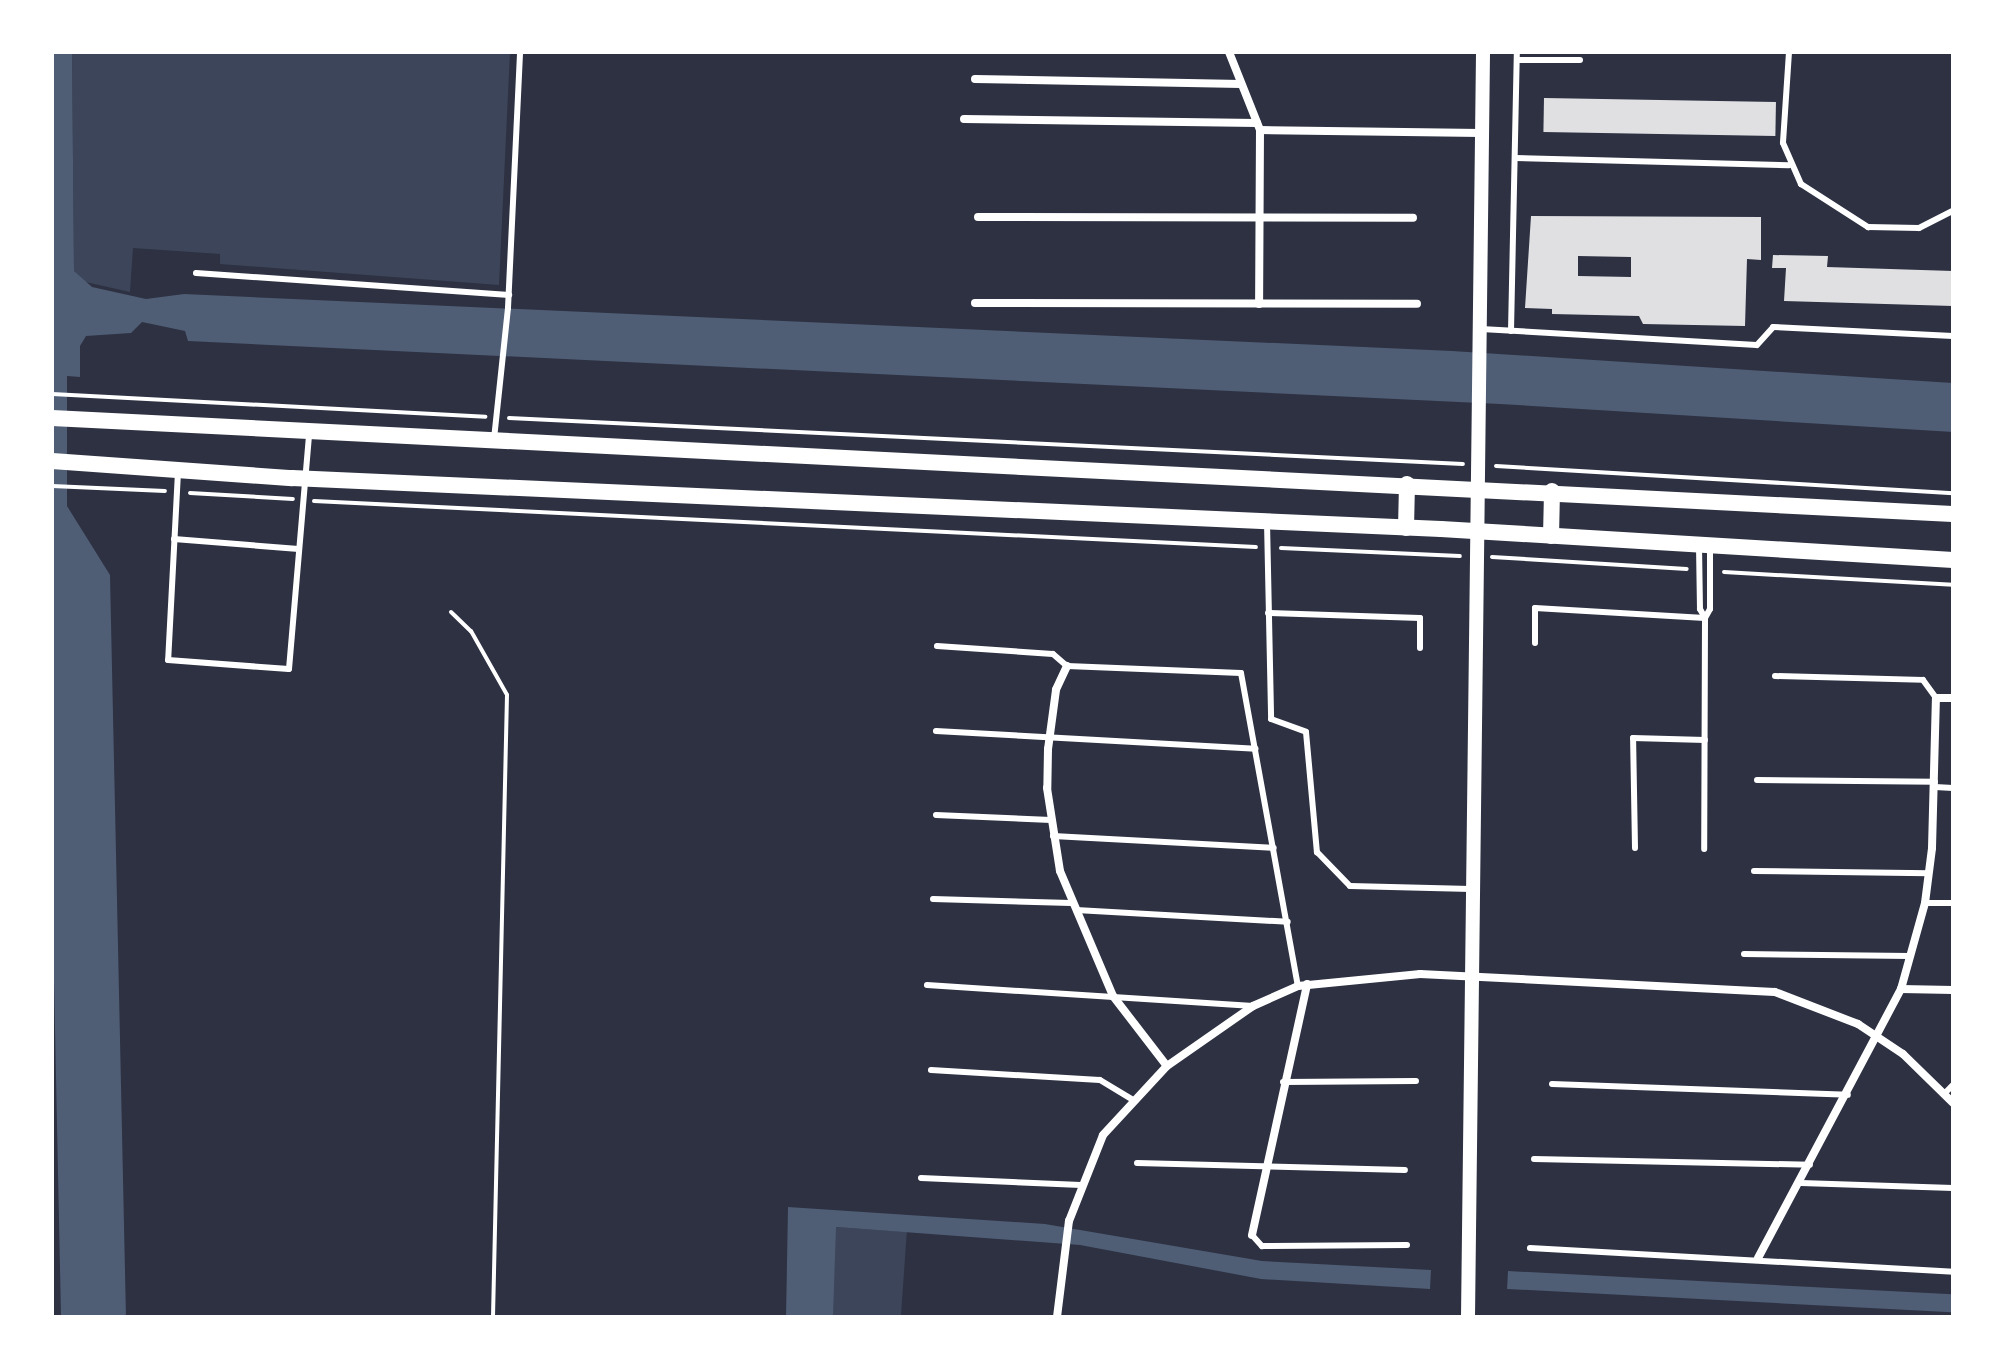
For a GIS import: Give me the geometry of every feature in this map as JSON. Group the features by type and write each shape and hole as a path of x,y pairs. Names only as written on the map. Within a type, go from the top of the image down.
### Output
{"main road":[{"path":"60,418 1475,487 1953,514"},
{"path":"60,461 305,478 1476,531 1953,560"},
{"path":"1406,528 1407,484"},
{"path":"1551,536 1552,491"}],"street":[{"path":"1229,52 1258,126 1259,304"},
{"path":"1468,1317 1475,464 1483,52"},
{"path":"975,79 1241,84"},
{"path":"964,119 1481,133"},
{"path":"978,217 1413,218"},
{"path":"975,303 1417,304"},
{"path":"1067,666 1056,690 1049,735 1053,836 1072,907 1113,996 1167,1066"},
{"path":"1758,1258 1848,1095 1901,989 1925,903 1929,873 1935,785 1936,698 1953,698"},
{"path":"1057,1317 1062,1253 1069,1221 1103,1135 1132,1099 1167,1066 1253,1006 1303,985 1420,974 1775,992 1878,1037 1953,1103"},
{"path":"1252,1235 1303,985"},
{"path":"1901,989 1953,990"}],"lane":[{"path":"494,440 509,295 520,52"},
{"path":"1789,52 1783,100 1789,165 1820,201 1868,227 1919,228 1953,211"},
{"path":"1511,331 1517,56 1580,60"},
{"path":"1515,158 1789,165"},
{"path":"196,273 509,295"},
{"path":"1479,329 1757,345 1773,327 1953,336"},
{"path":"178,469 168,660 289,669 309,432"},
{"path":"1267,522 1271,719 1306,732 1317,852 1350,886 1472,889"},
{"path":"174,539 299,549"},
{"path":"1704,849 1705,618 1700,570 1705,545"},
{"path":"1705,545 1710,571 1705,618"},
{"path":"1535,643 1535,608 1705,618"},
{"path":"1268,613 1420,618 1420,648"},
{"path":"937,646 1053,654 1067,666 1241,673 1288,922 1303,985"},
{"path":"1775,676 1923,680 1936,698"},
{"path":"936,731 1255,749"},
{"path":"1635,848 1633,738 1705,740"},
{"path":"1757,780 1953,788"},
{"path":"936,815 1051,820"},
{"path":"1053,836 1274,848"},
{"path":"1754,871 1929,873"},
{"path":"933,899 1288,922"},
{"path":"1925,903 1953,903"},
{"path":"1744,954 1910,956"},
{"path":"927,985 1253,1006"},
{"path":"931,1070 1100,1080 1132,1099"},
{"path":"1283,1082 1416,1081"},
{"path":"1552,1084 1848,1095"},
{"path":"1945,1093 1953,1085"},
{"path":"1534,1159 1810,1165"},
{"path":"1137,1163 1267,1170 1405,1170"},
{"path":"921,1178 1081,1185"},
{"path":"1801,1183 1953,1188"},
{"path":"1252,1235 1262,1246 1407,1245"},
{"path":"1530,1248 1758,1258 1776,1265 1953,1272"}],"path":[{"path":"52,394 1475,464 1953,493"},
{"path":"52,486 1475,556 1700,570"},
{"path":"1710,571 1953,585"},
{"path":"451,612 471,631 507,695 493,1317"}],"shaded area":[{"path":"52,52 72,52 74,271 92,287 146,299 184,294 1452,351 1953,383 1953,432 1500,404 188,341 185,331 142,322 131,333 86,336 80,346 80,377 67,376 67,506 110,575 126,1317 61,1317 52,885"},
{"path":"72,52 510,52 499,285 220,264 220,254 133,248 130,292 81,281 74,271"},
{"path":"788,1207 1045,1224 1262,1261 1431,1270 1430,1289 1261,1279 1080,1245 836,1227 833,1317 786,1317"},
{"path":"835,1227 907,1232 901,1317 829,1317"},
{"path":"1508,1271 1952,1294 1951,1312 1507,1289"}],"building":[{"path":"1544,98 1776,102 1775,136 1543,132"},
{"path":"1531,216 1761,217 1761,260 1747,259 1745,326 1643,324 1639,316 1552,314 1552,309 1525,308","holes":["1578,256 1631,257 1631,277 1578,276"]},
{"path":"1773,255 1828,256 1827,267 1953,271 1953,306 1784,301 1786,268 1772,268"}]}
